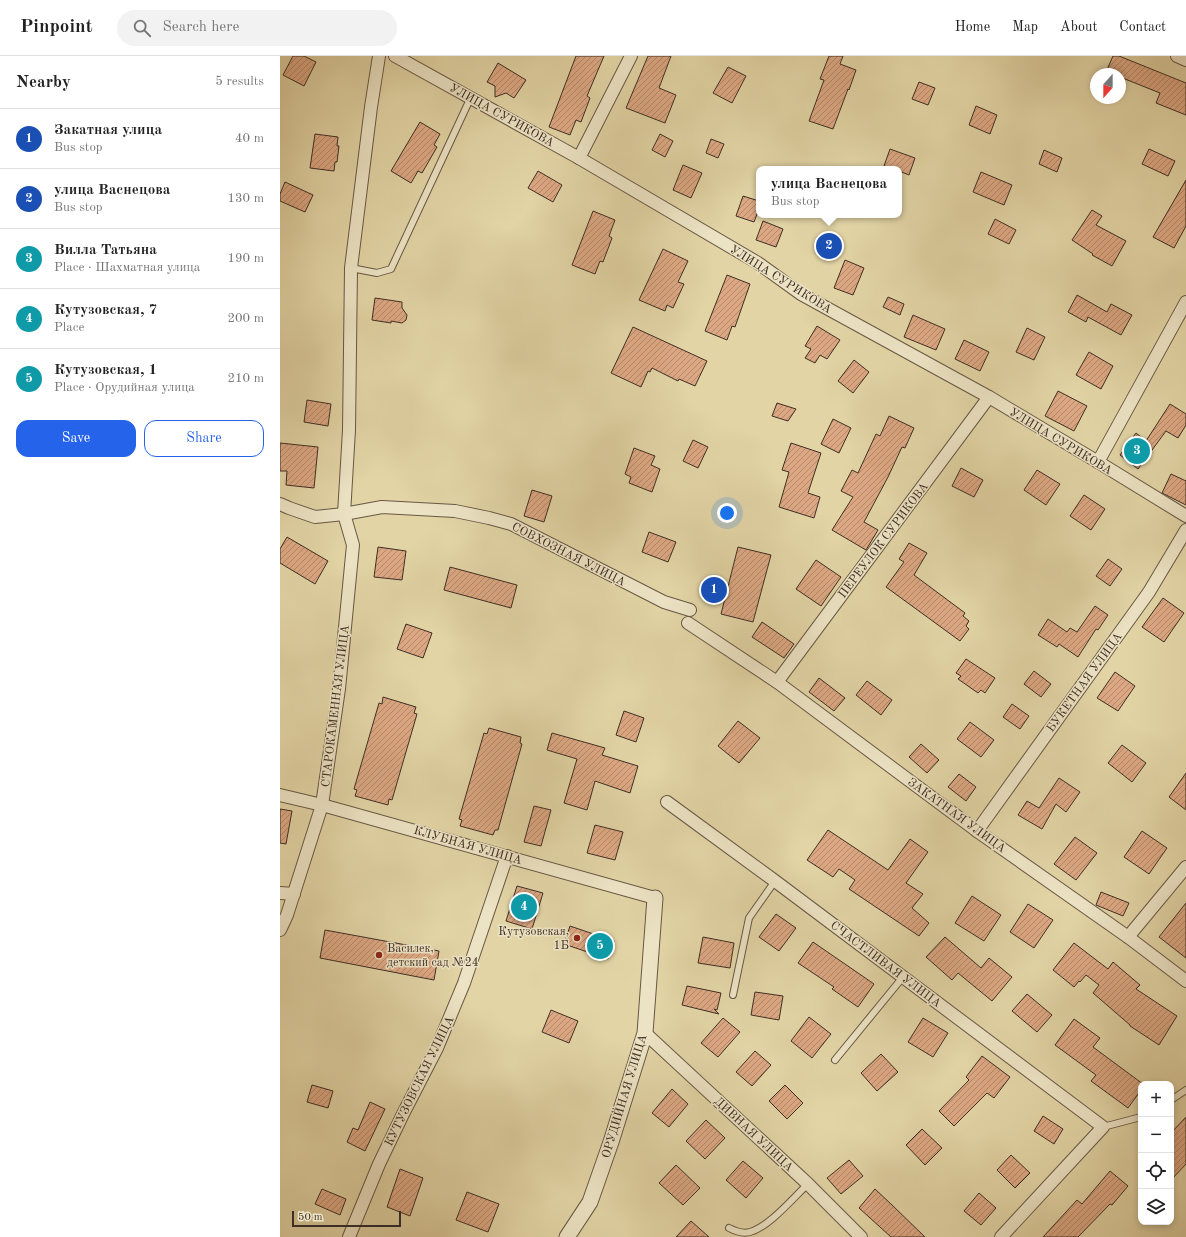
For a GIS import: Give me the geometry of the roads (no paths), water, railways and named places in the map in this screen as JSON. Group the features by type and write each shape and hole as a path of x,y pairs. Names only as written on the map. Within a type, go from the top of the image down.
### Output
{"street":[{"name":"СТАРОКАМЕННАЯ УЛИЦА","path":"280,930 287,916 322,805 340,690 353,546 344,514 350,430 351,268 371,107 379,56"},
{"name":"УЛИЦА СУРИКОВА","path":"395,56 579,158 758,263 801,294 988,397 1186,516"},
{"path":"579,158 631,56"},
{"path":"1177,56 1186,60"},
{"path":"1098,462 1186,302"},
{"name":"ПЕРЕУЛОК СУРИКОВА","path":"777,682 988,397"},
{"name":"СОВХОЗНАЯ УЛИЦА","path":"280,504 315,517 344,514 382,507 455,511 488,518 511,524 664,602 690,610"},
{"name":"БУКЕТНАЯ УЛИЦА","path":"977,831 1149,592 1186,530"},
{"name":"ЗАКАТНАЯ УЛИЦА","path":"688,623 777,682 977,831 1128,937 1186,981"},
{"name":"КЛУБНАЯ УЛИЦА","path":"280,795 322,805 655,898"},
{"name":"СЧАСТЛИВАЯ УЛИЦА","path":"667,802 775,881 1103,1127"},
{"name":"КУТУЗОВСКАЯ УЛИЦА","path":"349,1237 379,1164 437,1048 464,983 507,856"},
{"path":"1128,937 1186,867"},
{"path":"280,893 294,894"},
{"name":"ОРУДИЙНАЯ УЛИЦА","path":"567,1237 590,1202 611,1142 645,1033 655,898"},
{"name":"ДИВНАЯ УЛИЦА","path":"645,1033 808,1184 861,1237"},
{"path":"1001,1237 1103,1127"}],"lane":[{"path":"351,268 377,273 391,269 471,97"},
{"path":"732,995 749,918 775,881"},
{"path":"835,1060 903,977"},
{"path":"1174,1098 1186,1090"},
{"path":"1103,1127 1138,1118"},
{"path":"729,1228 737,1232 749,1232 765,1226 808,1184"}],"place":[{"name":"улица Васнецова","path":"829,246"},
{"name":"Вилла Татьяна","path":"1137,451"},
{"name":"Закатная улица","path":"714,590"},
{"name":"Кутузовская, 7","path":"524,907"},
{"name":"Кутузовская, 1Б","path":"577,938"},
{"name":"Кутузовская, 1","path":"600,946"},
{"name":"Василек, детский сад №24","path":"379,955"}]}
